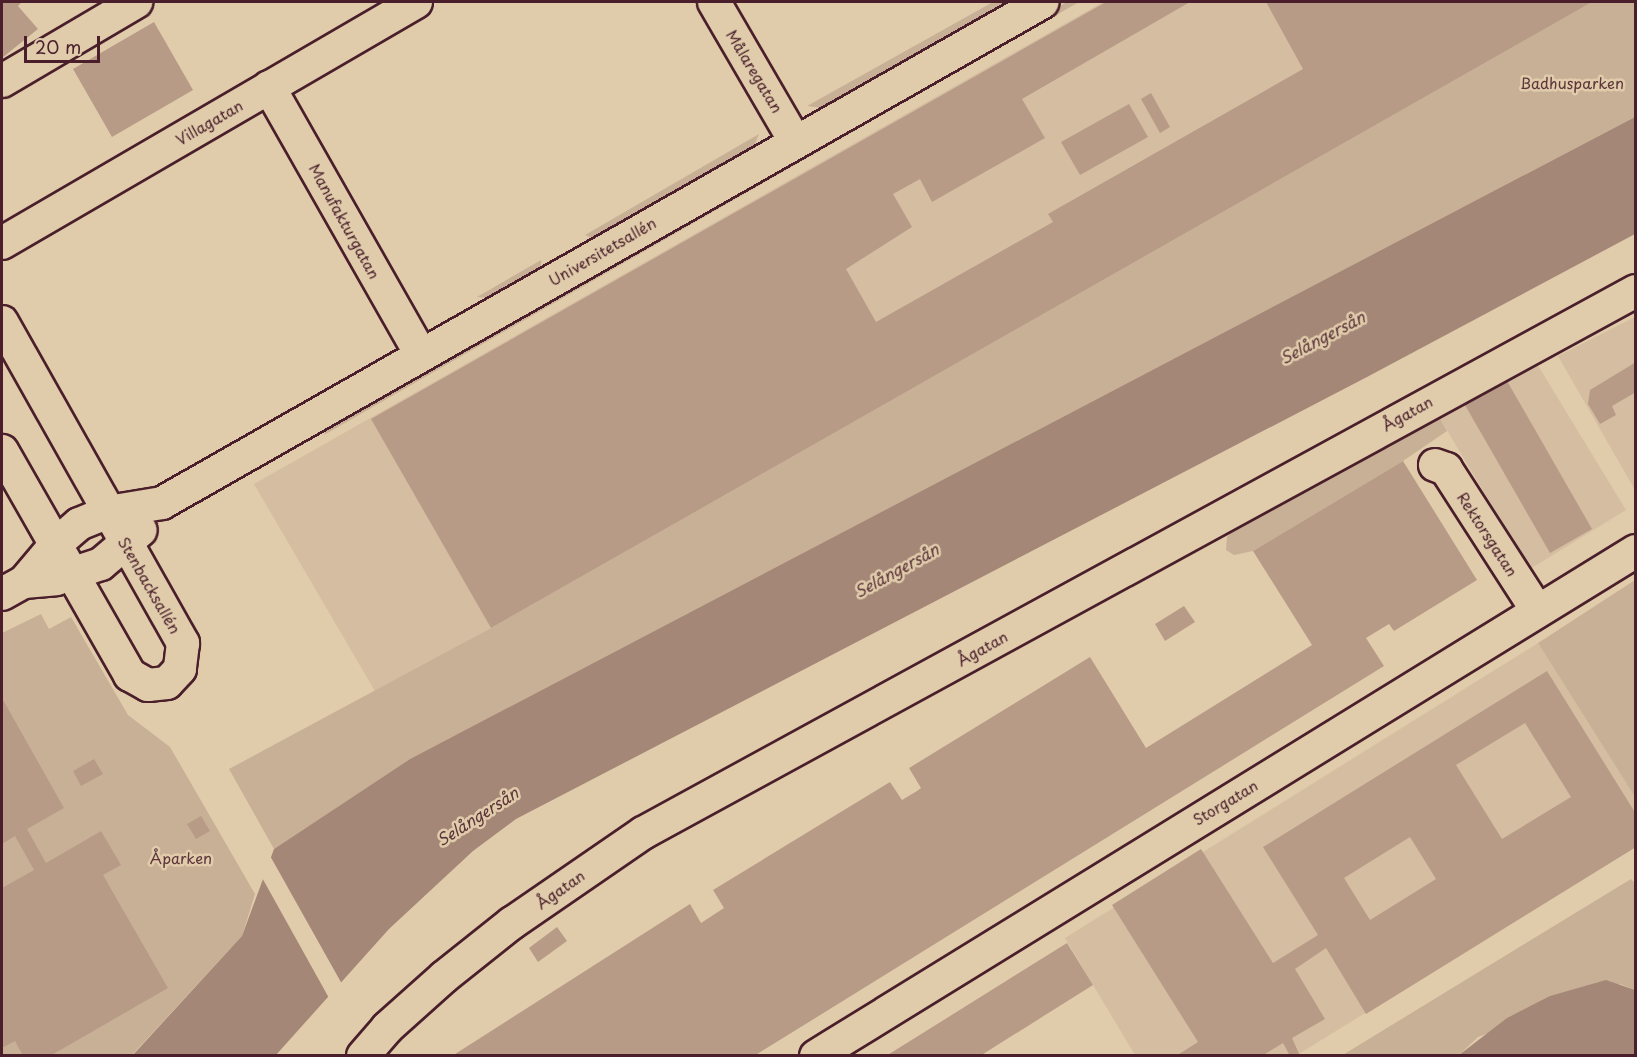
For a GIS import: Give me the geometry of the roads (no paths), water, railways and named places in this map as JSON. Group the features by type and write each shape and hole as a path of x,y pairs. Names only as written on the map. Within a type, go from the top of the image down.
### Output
{"street":[{"path":"2,81 136,2"},
{"name":"Villagatan","path":"2,243 417,2"},
{"name":"Målaregatan","path":"714,2 795,141"},
{"name":"Universitetsallén","path":"13,588 72,574 101,564 128,544 162,503 1042,2"},
{"name":"Manufakturgatan","path":"269,87 421,354"},
{"name":"Ågatan","path":"363,1056 387,1028 444,977 512,923 643,833 1635,291"},
{"name":"Stenbacksallén","path":"2,322 183,643 180,669 167,683 148,685 130,675 2,451"},
{"name":"Rektorsgatan","path":"1435,465 1446,469 1537,610"},
{"name":"Universitetsallén","path":"13,588 79,524 108,512 162,503"},
{"name":"Storgatan","path":"816,1056 1635,550"}],"water":[{"name":"Selångersån","path":"1635,117 1635,234 1367,377 516,819 473,851 389,929 276,1055 132,1056 242,936 274,849 410,759"},
{"path":"1606,980 1635,990 1635,1055 1459,1055 1507,1018 1550,996"}],"park label":[{"name":"Badhusparken","path":"1572,83"},
{"name":"Åparken","path":"181,858"}]}
